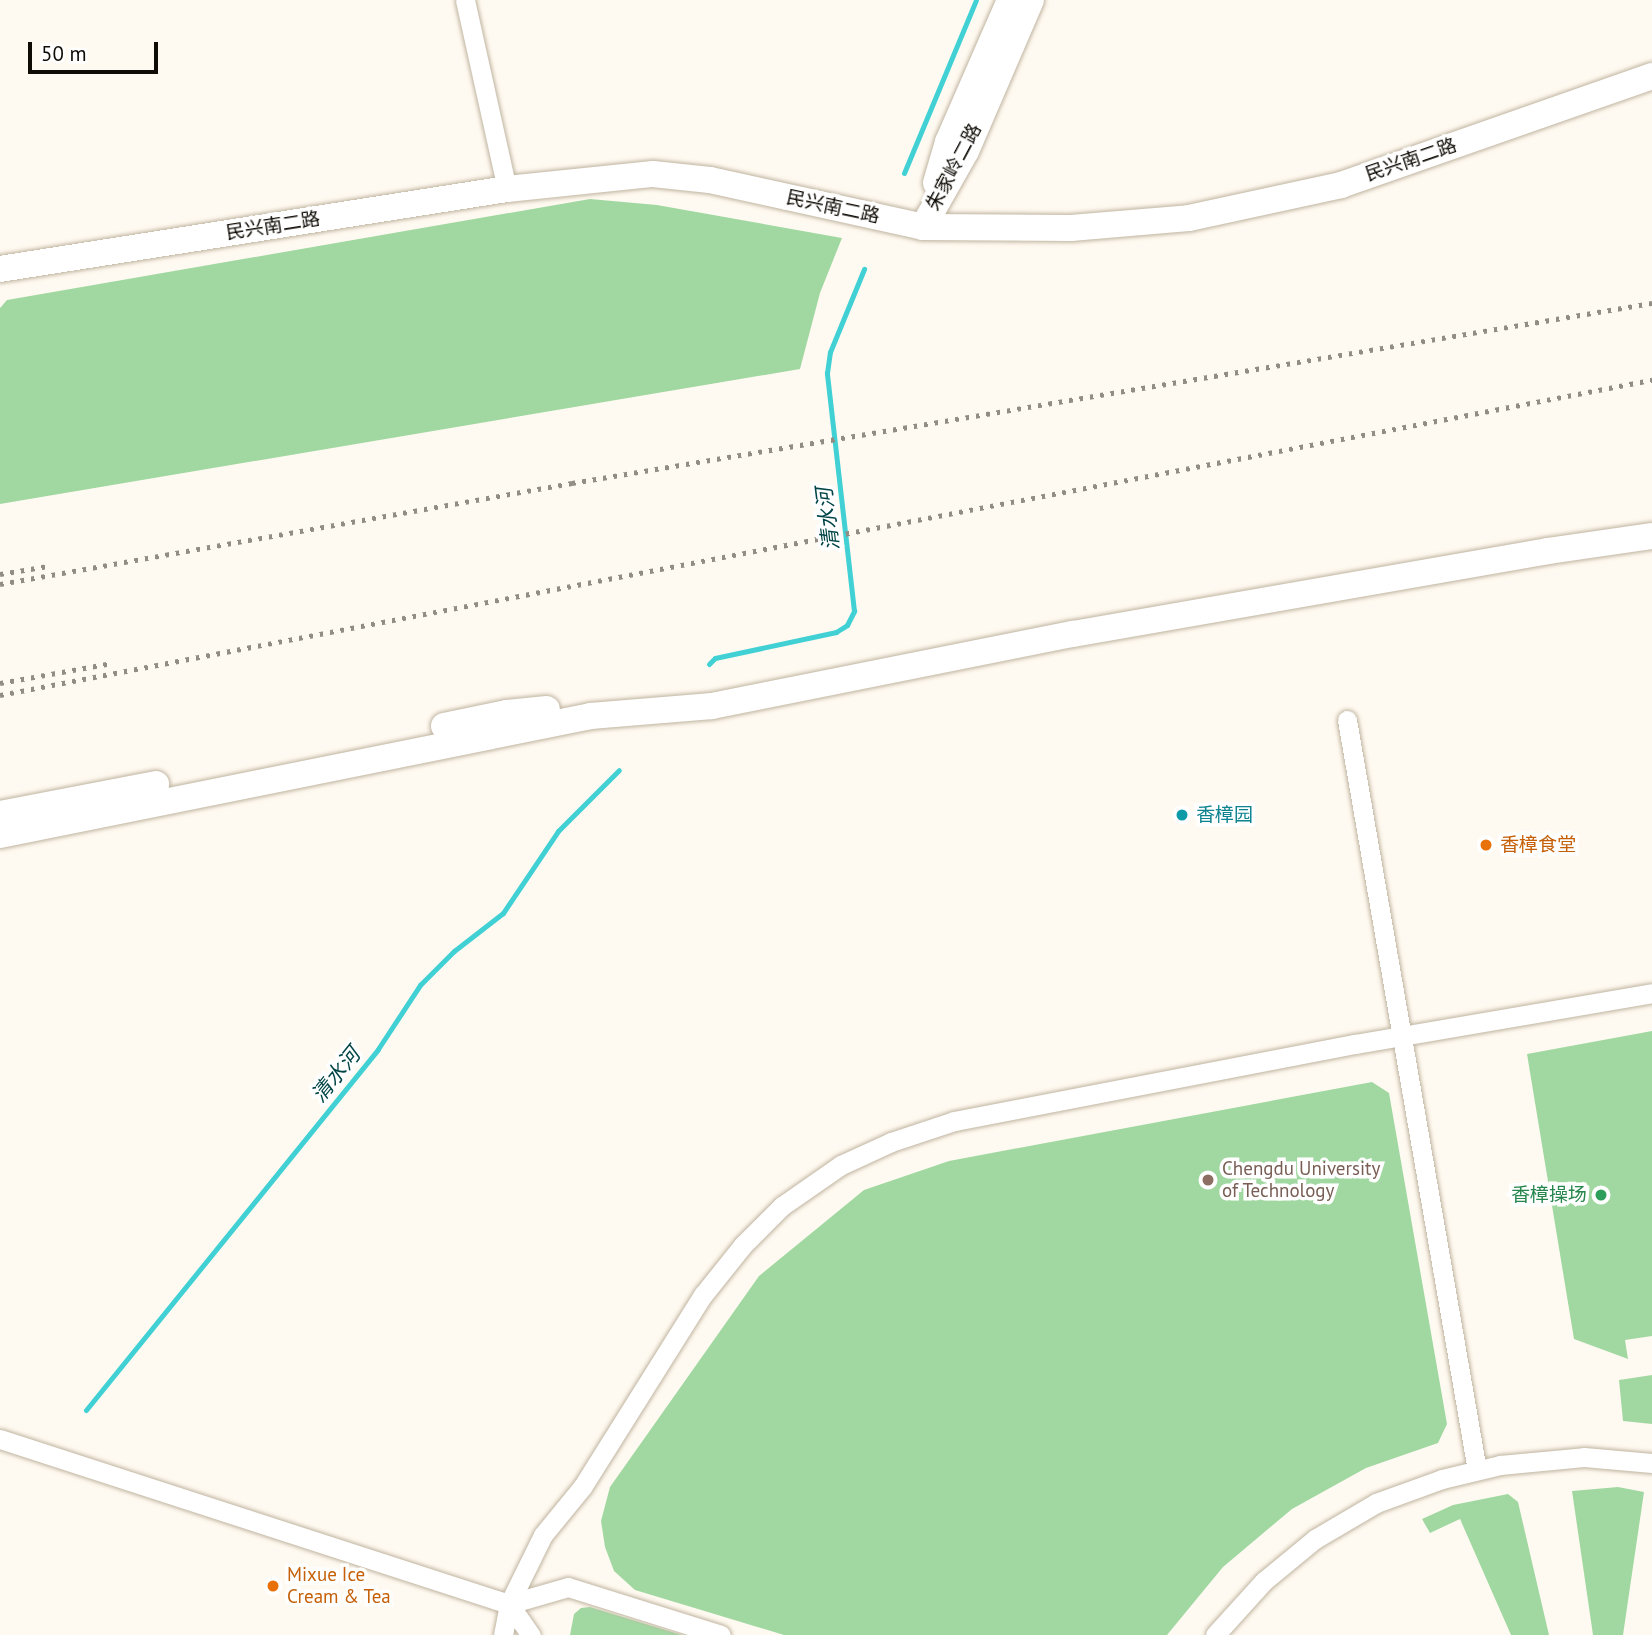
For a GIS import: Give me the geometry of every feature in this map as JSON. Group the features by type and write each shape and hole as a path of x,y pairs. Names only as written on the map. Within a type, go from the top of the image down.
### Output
{"street":[{"path":"465,0 507,188"},
{"name":"朱家岭二路","path":"923,227 948,142 1010,0"},
{"name":"朱家岭二路","path":"923,227 966,151 1031,0"},
{"name":"民兴南二路","path":"0,269 507,188 653,174 710,180 923,227 1071,228 1189,218 1341,184 1652,76"},
{"path":"0,814 507,713 710,693 1224,590 1548,533 1652,519"},
{"path":"0,835 591,716 712,706 1073,634 1548,551 1652,536"},
{"path":"1347,720 1476,1470"},
{"path":"503,1635 509,1604 543,1535 583,1486 703,1295 743,1245 782,1206 841,1165 891,1142 954,1121 1402,1036 1652,993"},
{"path":"0,1439 509,1604 568,1587 721,1635"},
{"path":"1215,1635 1264,1581 1315,1539 1376,1503 1476,1470 1500,1465 1584,1457 1652,1463"},
{"path":"509,1604 531,1635"}],"green space":[{"path":"590,199 657,205 842,238 820,293 800,369 0,504 0,308 7,300"},
{"name":"香樟操场","path":"1652,1031 1652,1336 1625,1340 1628,1359 1574,1339 1527,1054"},
{"path":"1372,1082 1389,1093 1447,1424 1438,1443 1366,1468 1292,1509 1223,1567 1167,1635 784,1635 635,1590 614,1571 605,1547 601,1521 610,1487 759,1276 864,1190 949,1161"},
{"path":"1652,1375 1652,1424 1623,1421 1619,1380"},
{"path":"1618,1487 1644,1492 1623,1635 1593,1635 1572,1491"},
{"path":"1508,1494 1518,1502 1549,1635 1511,1635 1460,1519 1430,1533 1422,1519 1453,1505"},
{"path":"590,1607 682,1635 570,1635 574,1614 581,1608"}],"waterway":[{"name":"清水河","path":"904,173 976,0"},
{"name":"清水河","path":"709,664 715,658 836,632 847,625 854,611 827,373 830,352 864,269"},
{"name":"清水河","path":"86,1410 378,1049 420,985 454,951 503,913 558,831 619,770"}],"railway":[{"path":"0,584 572,483 1652,303"},
{"path":"0,695 1652,380"},
{"path":"0,574 48,566"},
{"path":"0,683 112,663"}],"place":[{"name":"香樟园","path":"1182,815"},
{"name":"香樟食堂","path":"1486,845"},
{"name":"Chengdu University of Technology","path":"1208,1180"},
{"name":"香樟操场","path":"1601,1195"},
{"name":"Mixue Ice Cream & Tea","path":"273,1586"}]}
